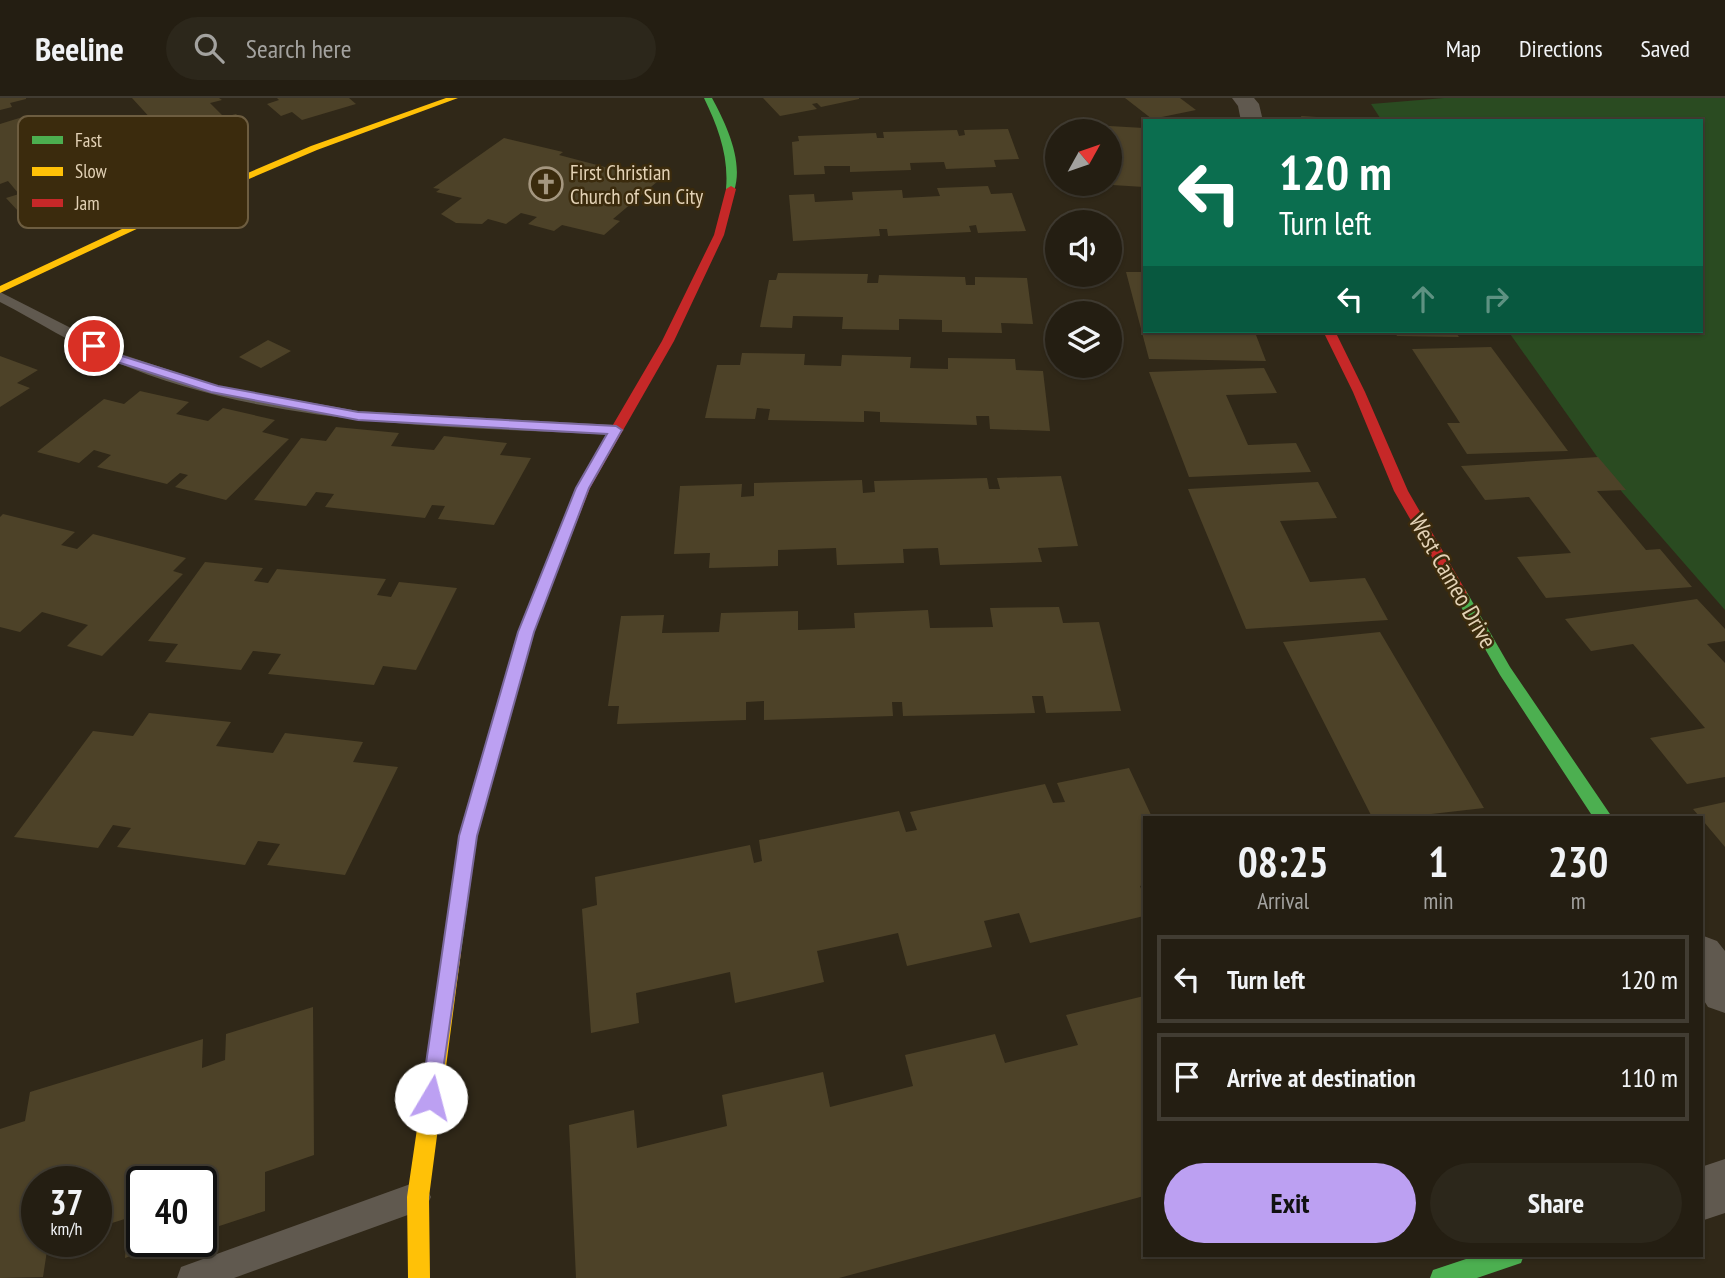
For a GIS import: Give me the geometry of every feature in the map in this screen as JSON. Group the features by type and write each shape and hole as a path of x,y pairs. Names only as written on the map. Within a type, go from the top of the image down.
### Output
{"street":[{"path":"248,176 314,148 454,98"},
{"path":"419,1278 418,1197 468,836 526,632 583,488 668,341 719,235 732,185 732,173 722,124 708,98"},
{"path":"1242,98 1248,104 1252,119"},
{"path":"0,290 132,228"},
{"name":"West Cameo Drive","path":"1330,333 1359,392 1401,491 1505,671 1602,816"},
{"path":"1703,960 1725,990"},
{"path":"1703,1193 1725,1186"},
{"path":"1441,1278 1507,1257"}],"lane":[{"path":"0,296 118,358 215,390 358,416 616,430"},
{"path":"192,1278 418,1197"}],"green space":[{"path":"1444,98 1725,98 1725,610 1622,492 1509,333 1703,333 1703,119 1381,119 1371,104"}],"building":[{"path":"0,98 26,99 10,103 12,107 0,110"},
{"path":"132,98 222,100 210,103 223,116 148,116"},
{"path":"277,98 349,98 356,104 302,120 292,112 281,116 267,104 279,100"},
{"path":"763,98 859,99 821,107 817,103 812,104 817,109 780,116"},
{"path":"1125,98 1180,98 1196,110 1152,119"},
{"path":"1301,116 1349,119 1302,119"},
{"path":"18,118 18,193 8,181 0,184 0,124"},
{"path":"1122,127 1143,128 1143,187 1122,186"},
{"path":"1008,129 1019,159 994,160 996,167 946,169 944,162 910,163 911,170 850,172 850,166 824,166 825,174 794,175 792,142 799,141 798,136 876,133 877,138 884,138 883,132 957,130 959,136 965,135 964,130"},
{"name":"First Christian Church of Sun City","path":"504,138 563,152 559,155 658,181 613,219 620,221 604,235 562,225 554,231 528,224 537,217 521,213 506,224 488,219 482,224 456,223 441,214 462,198 436,192 440,189 433,188"},
{"path":"988,186 991,194 1012,193 1026,231 978,233 976,225 969,226 971,232 888,236 887,229 879,229 880,236 793,241 789,195 814,194 815,202 853,200 852,192 902,190 903,198 940,196 937,188"},
{"path":"18,194 18,211 6,198"},
{"path":"1126,272 1143,272 1143,333 1256,335 1266,361 1149,359"},
{"path":"778,273 868,274 867,283 878,283 879,275 965,277 966,285 975,285 975,277 1027,278 1033,324 1001,323 1002,333 942,332 942,320 899,319 899,330 842,329 843,317 793,316 792,328 760,327 769,280 776,280"},
{"path":"1395,333 1456,333 1459,337 1397,336"},
{"path":"268,340 291,351 261,368 239,357"},
{"path":"1491,347 1568,451 1467,454 1447,423 1460,423 1412,349"},
{"path":"742,353 805,354 804,365 841,366 842,355 911,357 910,368 948,369 948,358 1015,359 1016,370 1043,371 1050,431 990,429 989,416 976,416 977,425 880,422 880,412 864,411 864,422 768,420 770,409 757,408 755,419 705,418 717,365 740,365"},
{"path":"0,356 38,370 17,383 30,388 0,407"},
{"path":"1264,368 1277,393 1226,395 1248,445 1296,443 1311,472 1189,477 1149,372"},
{"path":"140,391 189,402 176,414 208,421 223,408 275,420 262,432 289,439 226,500 175,487 188,475 180,473 167,484 97,467 111,455 94,450 79,463 37,452 104,399 124,404"},
{"path":"336,427 399,433 391,446 434,450 444,436 507,443 500,455 531,458 494,525 438,519 445,506 432,505 425,518 325,507 334,494 316,492 306,506 254,500 301,438 326,441"},
{"path":"1598,457 1626,490 1597,491 1646,550 1660,549 1692,587 1546,598 1517,557 1571,553 1529,497 1485,500 1461,466"},
{"path":"1061,476 1078,546 1038,548 1042,562 940,565 938,548 903,549 904,563 837,565 836,548 778,550 778,566 709,568 710,553 674,554 680,486 742,484 741,497 754,496 754,483 862,480 863,493 875,492 874,481 987,478 989,489 1000,489 997,478"},
{"path":"1318,482 1337,518 1280,521 1310,582 1365,578 1388,620 1246,629 1188,489"},
{"path":"3,514 75,532 61,545 77,549 93,534 186,558 173,571 183,574 102,656 67,646 88,625 42,612 20,632 0,627 0,517"},
{"path":"205,562 263,568 254,581 268,583 277,569 386,579 377,595 391,597 399,582 457,588 416,670 383,666 374,685 268,674 281,654 253,651 241,670 165,662 178,644 148,641"},
{"path":"1697,599 1725,629 1725,641 1707,644 1725,663 1725,777 1687,784 1650,738 1705,728 1633,644 1591,651 1565,619"},
{"path":"1059,607 1063,623 1099,622 1121,711 1046,713 1043,696 1032,696 1035,713 903,716 902,702 892,702 893,716 764,720 764,701 746,702 746,720 617,724 619,706 608,706 621,616 664,615 662,633 719,632 721,613 798,611 798,630 855,628 854,613 928,610 930,628 993,627 990,608"},
{"path":"1380,632 1484,808 1414,816 1371,816 1283,642"},
{"path":"149,713 231,722 216,746 273,753 285,733 363,742 353,762 398,767 345,875 267,865 280,844 258,841 245,865 117,847 131,828 113,825 98,848 14,837 93,731 133,736"},
{"path":"1129,768 1152,816 1143,816 1143,885 1140,886 1143,894 1143,916 1030,943 1019,913 984,921 992,947 907,966 898,933 817,951 824,982 735,1003 730,972 636,993 639,1023 591,1033 582,909 597,905 595,877 750,845 754,863 762,861 759,840 899,811 906,832 917,830 910,812 1045,784 1053,803 1065,802 1057,783"},
{"path":"1725,802 1725,847 1703,821 1703,816 1699,816 1693,809"},
{"path":"1143,996 1143,1196 839,1278 576,1278 569,1125 634,1110 637,1148 727,1126 722,1095 823,1072 830,1107 913,1086 905,1055 995,1034 1005,1063 1078,1045 1066,1015"},
{"path":"313,1007 314,1155 265,1172 265,1211 217,1227 217,1166 126,1166 126,1219 112,1223 112,1166 21,1166 21,1257 46,1257 43,1277 0,1278 0,1129 25,1121 30,1092 203,1039 202,1068 225,1060 226,1034"}],"traffic: fast":[{"path":"708,98 727,142 731,189"},
{"path":"1460,593 1505,671 1602,816"},
{"path":"452,952 468,836 526,632 537,605"},
{"path":"1441,1278 1507,1257"}],"traffic: slow":[{"path":"248,176 314,148 454,98"},
{"path":"0,290 132,228"},
{"path":"419,1278 418,1197 452,952"}],"traffic: jam":[{"path":"537,605 583,488 668,341 719,235 731,189"},
{"path":"1330,333 1359,392 1401,491 1460,593"}],"place":[{"name":"First Christian Church of Sun City","path":"546,184"}],"route":[{"path":"94,346 118,358 215,390 358,416 616,430 583,488 526,632 468,836 431,1098"}]}
